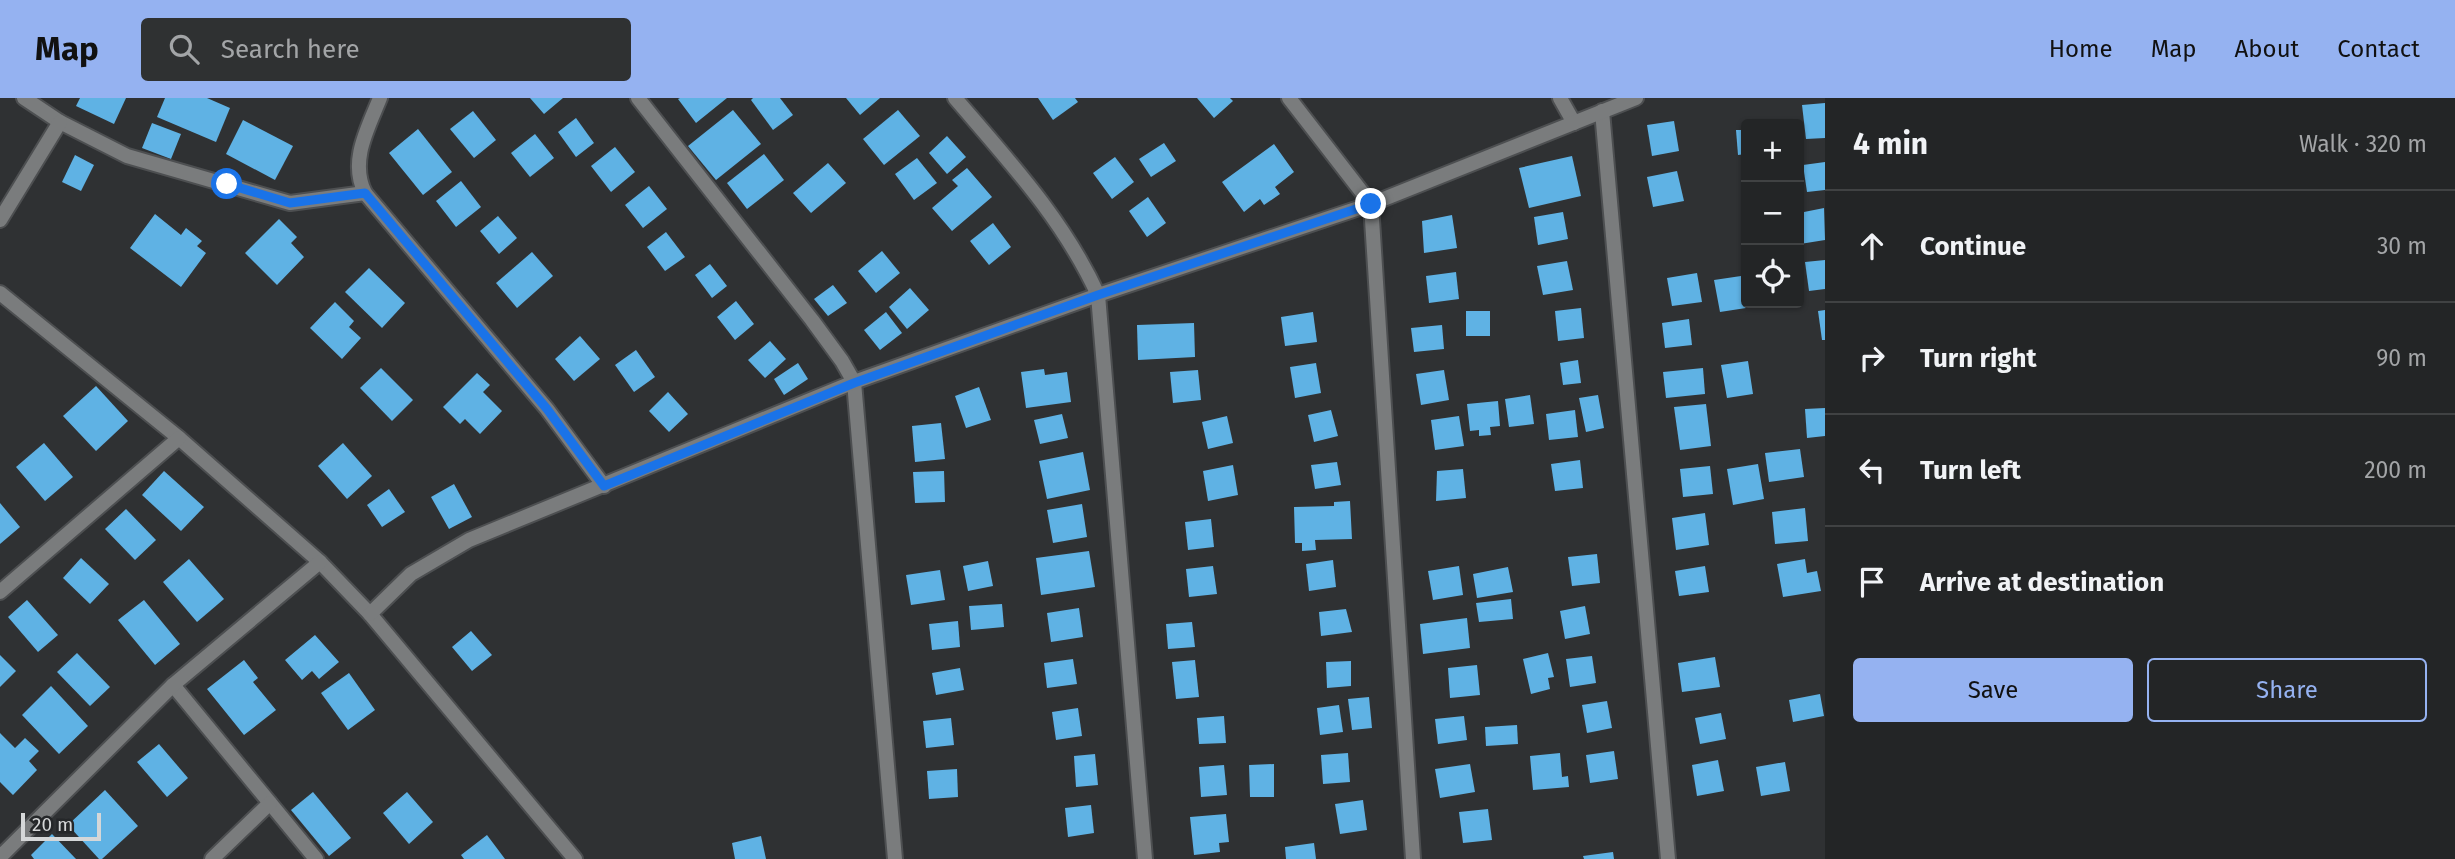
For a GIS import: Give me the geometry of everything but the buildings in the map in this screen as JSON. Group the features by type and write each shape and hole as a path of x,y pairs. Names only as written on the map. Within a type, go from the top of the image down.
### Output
{"street":[{"path":"24,98 60,122 127,156 290,203 365,193"},
{"path":"380,98 359,151 358,180 365,193 547,409 604,486"},
{"path":"638,98 812,320 842,361 854,383 895,859"},
{"path":"955,98 1042,201 1083,262 1098,295 1145,859"},
{"path":"1289,98 1371,204 1413,859"},
{"path":"1560,98 1574,122"},
{"path":"370,614 411,574 469,540 854,383 1098,295 1371,204 1635,98"},
{"path":"1602,111 1668,859"},
{"path":"0,220 60,122"},
{"path":"1,297 179,438 320,562 370,614 575,859"},
{"path":"0,592 179,438"},
{"path":"0,857 173,685 320,562"},
{"path":"173,685 316,859"},
{"path":"212,859 270,803"}],"route":[{"path":"227,184 290,203 365,193 547,409 604,486 854,383 1098,295 1371,204"}]}
